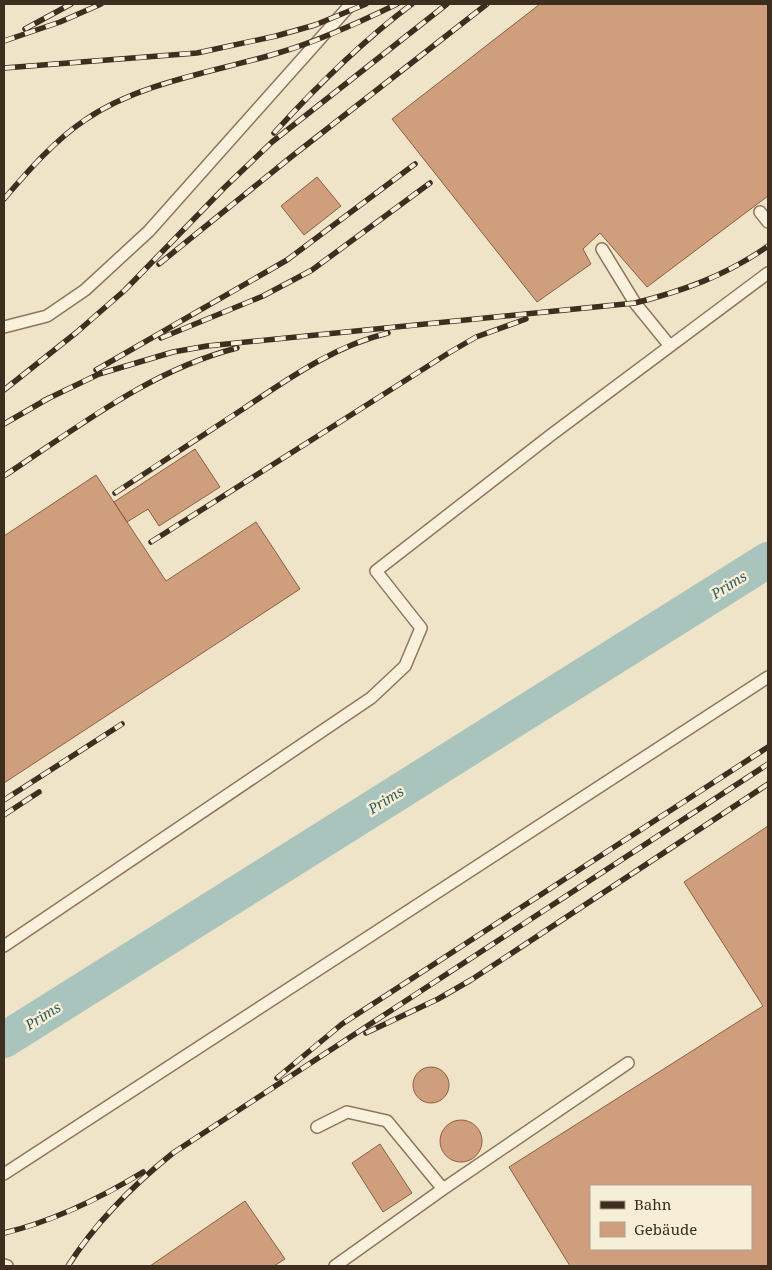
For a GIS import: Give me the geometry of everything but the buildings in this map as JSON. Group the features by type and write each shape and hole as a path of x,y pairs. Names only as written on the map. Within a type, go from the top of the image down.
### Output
{"lane":[{"path":"4,327 47,316 85,290 150,231 351,4"},
{"path":"760,212 768,222"},
{"path":"602,249 635,303 670,346"},
{"path":"4,946 371,698 405,666 421,628 376,571 551,435 768,273"},
{"path":"4,1174 768,677"},
{"path":"335,1266 443,1189 628,1063"},
{"path":"317,1127 347,1112 386,1121 443,1189"}],"waterway":[{"name":"Prims","path":"4,1040 768,560"}],"railway":[{"path":"25,29 71,4"},
{"path":"4,41 60,22 101,4"},
{"path":"4,68 197,53 276,36 315,25 366,4"},
{"path":"4,199 32,167 63,137 106,107 130,96 178,79 278,53 308,43 353,25 397,4"},
{"path":"274,133 340,65 412,4"},
{"path":"4,390 77,332 125,290 224,188 272,142 447,4"},
{"path":"159,264 291,157 487,4"},
{"path":"96,370 287,260 415,164"},
{"path":"161,338 263,296 312,270 430,183"},
{"path":"43,401 99,374 173,352 207,346 635,303 670,293 721,274 768,246"},
{"path":"151,542 447,354 476,337 526,319"},
{"path":"115,493 312,365 349,346 388,333"},
{"path":"4,476 87,420 144,386 205,358 237,348"},
{"path":"4,424 49,398"},
{"path":"4,800 122,724"},
{"path":"277,1078 342,1024 768,747"},
{"path":"68,1266 90,1234 116,1205 143,1178 173,1153 768,764"},
{"path":"366,1033 438,999 471,980 768,784"},
{"path":"4,815 39,792"},
{"path":"4,1233 58,1216 110,1191 143,1172"}]}
